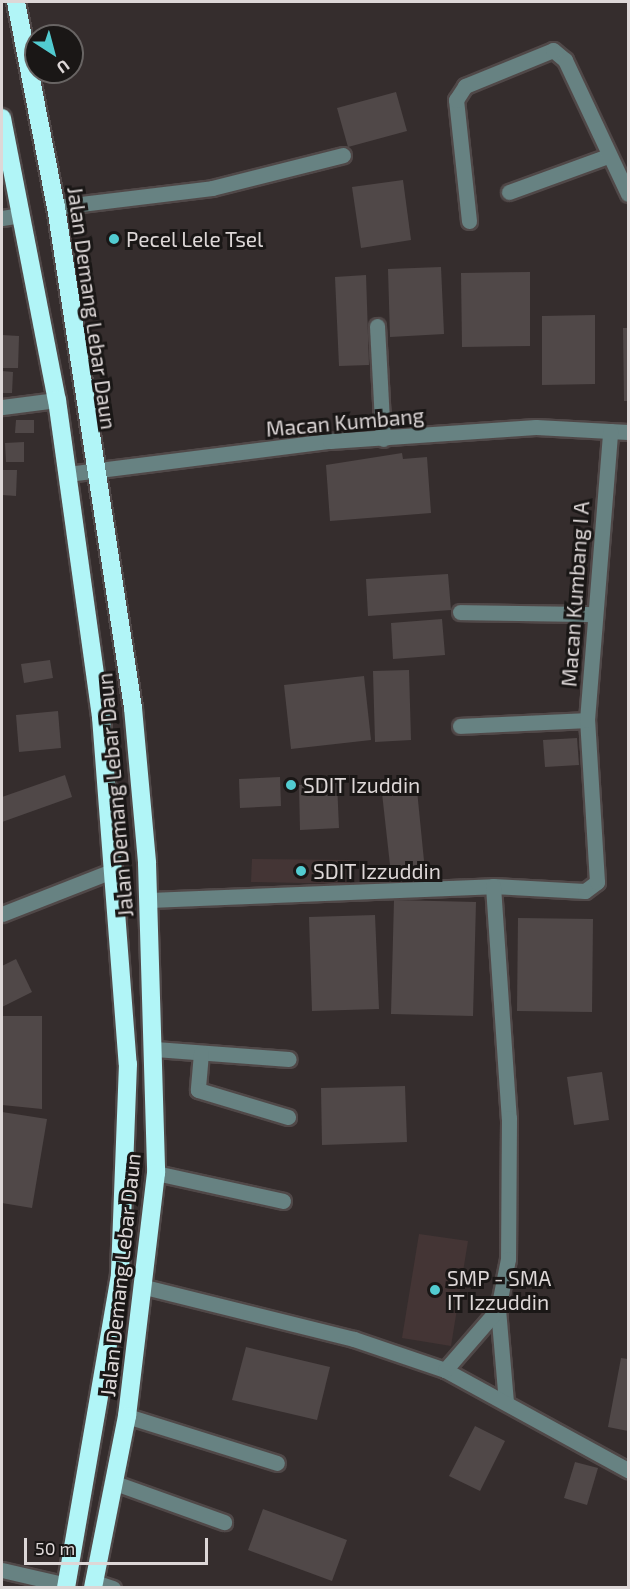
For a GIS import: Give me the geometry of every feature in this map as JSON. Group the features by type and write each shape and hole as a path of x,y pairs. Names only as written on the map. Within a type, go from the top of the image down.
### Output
{"highway":[{"name":"Jalan Demang Lebar Daun","path":"16,2 56,207 93,471 133,708 149,900 155,1049 156,1173 145,1287 128,1416 94,1585"},
{"name":"Jalan Demang Lebar Daun","path":"2,118 57,400 101,717 124,962 128,1165 120,1275 100,1414 67,1586"}],"street":[{"path":"469,220 456,100 465,86 503,67 553,51 558,54 628,194"},
{"path":"56,207 212,188 343,154"},
{"path":"509,192 608,156"},
{"path":"2,218 21,215"},
{"path":"377,326 383,439"},
{"path":"2,407 57,400"},
{"name":"Macan Kumbang","path":"67,474 383,439 536,427 628,432"},
{"name":"Macan Kumbang I A","path":"493,886 594,888 587,720 593,614 610,431"},
{"path":"460,612 593,614"},
{"path":"460,726 587,720"},
{"path":"2,914 114,870"},
{"path":"149,900 493,886 510,1200 498,1309 506,1402"},
{"path":"155,1049 289,1059"},
{"path":"201,1053 198,1090 288,1117"},
{"path":"156,1173 283,1201"},
{"path":"145,1287 354,1339 445,1370 628,1470"},
{"path":"445,1370 498,1309"},
{"path":"128,1416 277,1463"},
{"path":"115,1483 224,1522"},
{"path":"2,1570 67,1586"},
{"path":"94,1585 113,1587"}],"shaded area":[{"name":"SDIT Izzuddin","path":"252,859 350,860 350,884 251,882"},
{"name":"SMP - SMA IT Izzuddin","path":"419,1234 468,1241 451,1346 402,1338"}],"building":[{"path":"396,92 407,131 348,147 337,108"},
{"path":"403,180 411,240 361,248 352,187"},
{"path":"441,267 444,334 390,337 388,269"},
{"path":"530,272 530,346 462,347 461,273"},
{"path":"366,275 369,365 339,366 335,277"},
{"path":"595,315 595,384 542,385 542,316"},
{"path":"623,328 628,328 628,401 624,401"},
{"path":"2,335 19,336 18,368 2,368"},
{"path":"2,371 13,372 12,393 2,393"},
{"path":"16,420 34,420 34,433 15,433"},
{"path":"24,442 24,462 6,462 5,443"},
{"path":"402,453 403,459 427,457 431,513 330,521 326,465"},
{"path":"2,470 17,470 16,496 2,495"},
{"path":"448,574 451,610 368,616 366,579"},
{"path":"442,619 445,655 393,659 391,623"},
{"path":"50,660 53,678 24,683 21,664"},
{"path":"409,670 411,740 375,742 373,671"},
{"path":"364,676 371,740 291,749 284,685"},
{"path":"58,711 61,748 19,752 16,715"},
{"path":"577,738 579,765 545,767 543,740"},
{"path":"65,775 72,797 2,822 2,797"},
{"path":"280,777 281,806 240,808 239,779"},
{"path":"416,780 425,871 391,874 381,784"},
{"path":"337,783 339,828 300,830 299,785"},
{"path":"394,900 476,902 473,1016 391,1014"},
{"path":"375,915 379,1009 312,1011 309,917"},
{"path":"518,918 593,919 592,1012 517,1011"},
{"path":"16,959 32,992 2,1007 2,966"},
{"path":"2,1016 42,1016 42,1109 2,1105"},
{"path":"602,1072 609,1120 574,1125 567,1077"},
{"path":"405,1086 407,1142 322,1145 321,1088"},
{"path":"2,1112 47,1119 32,1208 2,1203"},
{"path":"246,1347 330,1367 317,1420 232,1400"},
{"path":"621,1358 628,1359 628,1431 608,1427"},
{"path":"475,1426 505,1441 480,1491 449,1476"},
{"path":"575,1462 598,1468 587,1505 564,1498"},
{"path":"263,1509 347,1540 332,1581 248,1550"}],"place":[{"name":"Pecel Lele Tsel","path":"114,239"},
{"name":"SDIT Izuddin","path":"291,785"},
{"name":"SDIT Izzuddin","path":"301,871"},
{"name":"SMP - SMA IT Izzuddin","path":"435,1290"}]}
